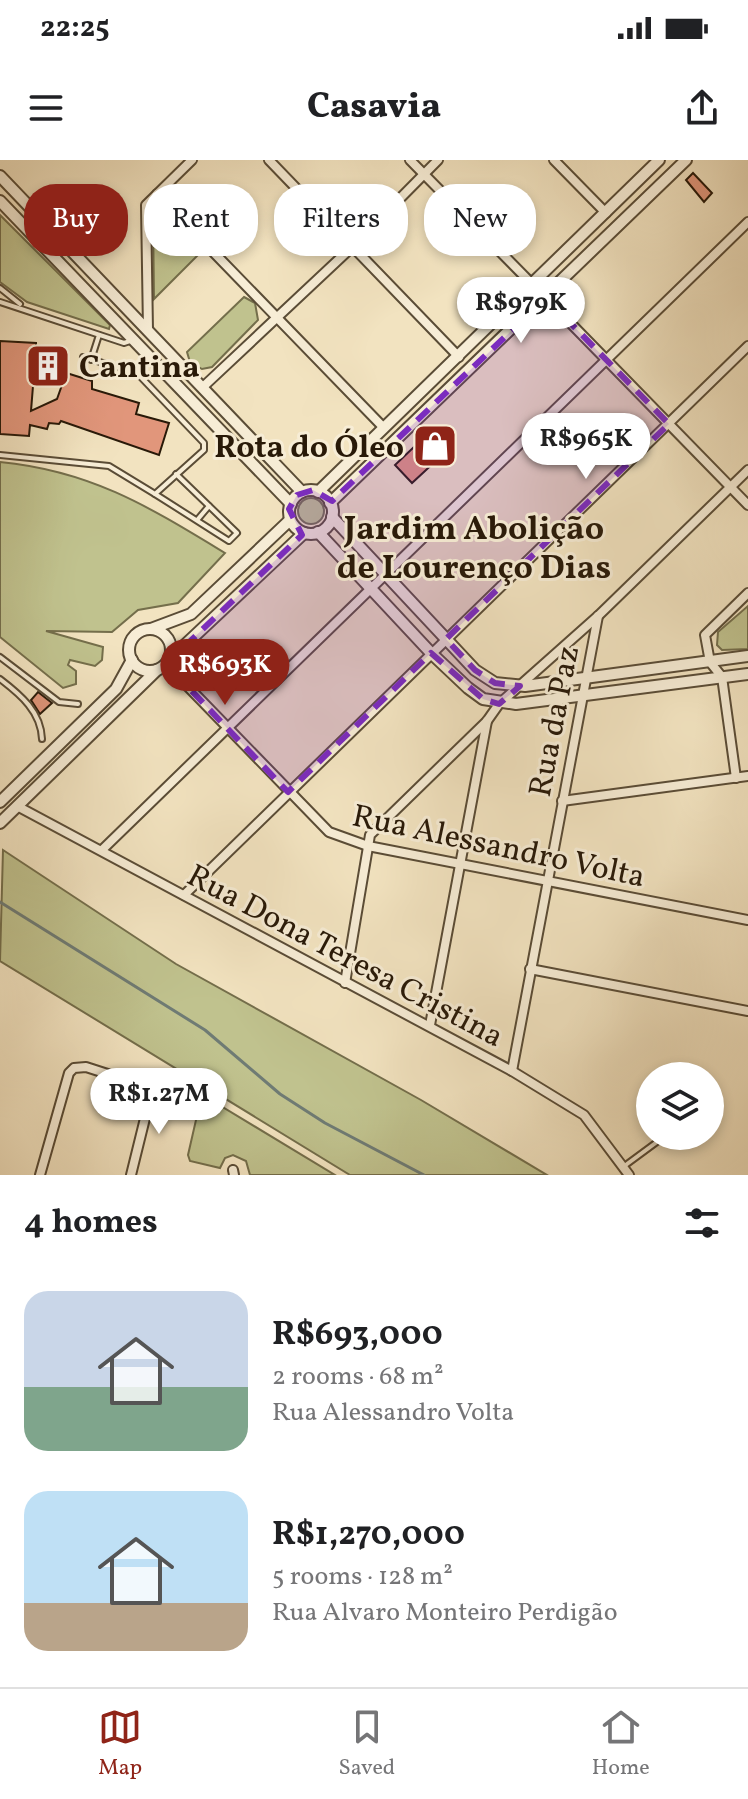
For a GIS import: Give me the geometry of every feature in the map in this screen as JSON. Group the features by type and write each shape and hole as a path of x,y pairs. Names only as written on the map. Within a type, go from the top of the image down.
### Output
{"street":[{"path":"167,184 192,160"},
{"path":"269,160 291,184"},
{"path":"410,160 532,284"},
{"path":"408,190 438,160"},
{"path":"554,160 606,213"},
{"path":"318,492 659,160"},
{"path":"330,503 686,160"},
{"path":"0,176 302,492 318,492 330,503 332,517 386,576 475,670 495,683 520,686 748,656"},
{"path":"0,201 136,339 291,504"},
{"path":"103,849 748,222"},
{"path":"147,256 148,330"},
{"path":"217,256 384,428"},
{"path":"204,386 342,256"},
{"path":"359,256 459,357"},
{"path":"546,298 748,505"},
{"path":"136,339 148,330"},
{"path":"184,895 748,346"},
{"path":"345,983 370,835 487,721 499,704 598,616 748,470"},
{"path":"0,802 116,689 132,660 133,638 191,614 290,520 291,504 302,492"},
{"path":"0,823 304,533 318,532 332,517"},
{"path":"290,520 304,533"},
{"path":"318,532 431,653 483,699 499,704 748,674"},
{"path":"736,778 722,677 710,662 705,635 748,593"},
{"name":"Rua da Paz","path":"512,1071 598,616"},
{"path":"151,629 169,639 164,664"},
{"path":"132,660 142,669 164,664"},
{"name":"Rua Alessandro Volta","path":"164,664 329,832 368,846 748,920"},
{"path":"430,1025 487,721"},
{"path":"562,801 748,776"},
{"name":"Rua Dona Teresa Cristina","path":"17,806 103,849 512,1071 584,1115 626,1171"},
{"path":"530,969 748,1011"},
{"path":"40,1175 74,1068 86,1067 148,1087 151,1094 131,1175"}],"lane":[{"path":"0,288 22,307"},
{"path":"0,302 124,343 136,339"},
{"path":"91,360 99,334"},
{"path":"83,357 137,373 204,443 204,450 155,494"},
{"path":"0,455 109,466 229,541 237,533 176,474"},
{"path":"198,519 209,506"},
{"path":"216,531 225,521"},
{"path":"0,657 59,702 78,704"},
{"path":"0,679 17,692 41,721 42,739"},
{"path":"626,1171 649,1150"}],"highlighted area":[{"path":"546,298 669,424 446,639 475,670 495,683 520,686 499,704 483,699 431,653 288,792 166,664 302,535 289,509 297,495 313,490 332,501"}],"green space":[{"path":"0,215 24,239 24,256 41,256 110,325 109,329 27,302 0,282"},
{"path":"153,256 197,256 154,299"},
{"path":"244,297 255,303 258,320 212,367 202,369 190,362 187,352"},
{"path":"0,462 33,467 92,483 145,506 225,553 178,603 138,610 112,632 46,631 103,647 102,660 95,666 70,660 68,665 76,671 76,684 63,688 0,637"},
{"path":"311,498 320,502 324,511 320,520 311,524 302,520 298,511 302,502"},
{"path":"748,606 748,649 722,650 717,645 718,632"},
{"path":"3,850 176,964 421,1100 547,1175 350,1175 0,961"},
{"path":"206,1097 335,1175 250,1175 246,1161 233,1155 225,1158 220,1168 190,1161 188,1155 201,1098"}],"building":[{"path":"693,173 712,193 704,202 686,180"},
{"path":"0,341 36,343 36,351 54,353 53,357 58,357 57,370 92,381 92,389 139,403 136,414 169,423 159,455 61,421 59,424 49,423 47,429 30,425 29,436 0,434","holes":["62,385 57,399 31,411 33,386"]},
{"path":"435,427 453,445 412,483 395,465"},
{"path":"38,692 52,703 40,714 31,700"}],"waterway":[{"path":"0,902 205,1030 280,1094 325,1123 424,1175"}],"place":[{"name":"Cantina","path":"48,366"},
{"name":"Rota do Óleo","path":"435,446"}],"district":[{"name":"Jardim Abolição de Lourenço Dias","path":"474,546"}]}
